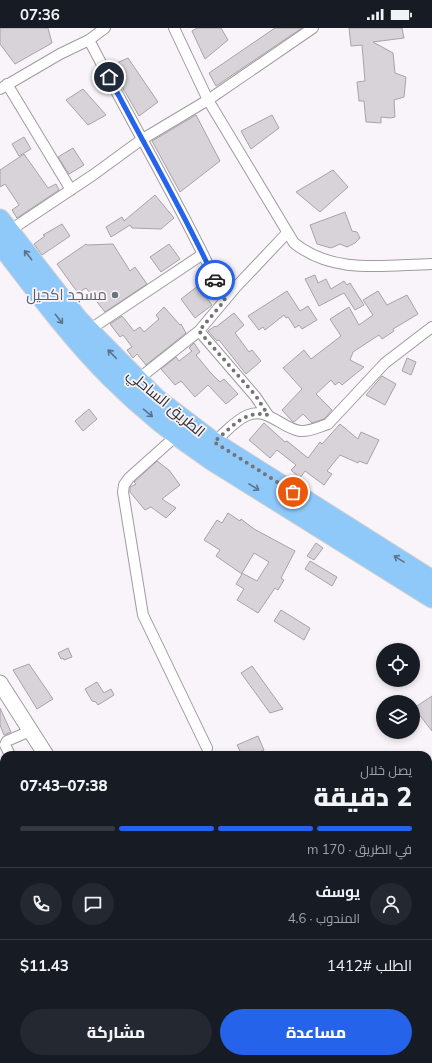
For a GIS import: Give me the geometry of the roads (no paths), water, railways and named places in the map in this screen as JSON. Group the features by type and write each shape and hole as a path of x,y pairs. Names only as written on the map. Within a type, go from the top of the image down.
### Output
{"highway":[{"name":"الطريق الساحلي","path":"3,231 89,330 156,398 214,442 432,580"},
{"name":"الطريق الساحلي","path":"3,231 67,330 109,376 140,406 176,436 211,460 432,598"}],"street":[{"path":"71,190 3,86 60,54 89,40 105,28"},
{"path":"174,28 208,100 294,243 303,250 330,263 376,267 432,264"},
{"path":"3,231 71,190 141,140 208,100 313,28"},
{"path":"89,40 141,140 177,201 225,300"},
{"path":"137,380 199,331 225,300 287,233"},
{"path":"89,330 203,254"},
{"path":"214,442 248,415 260,413 268,415 289,427 301,431 316,429 328,424 385,363 432,327"},
{"path":"199,331 256,396 268,415"},
{"path":"176,436 129,478 124,485 123,492 143,615 207,748"},
{"path":"0,683 43,751"},
{"path":"8,751 5,745 7,741 30,731"}],"place":[{"name":"مسجد اكحيل","path":"115,295"}]}
